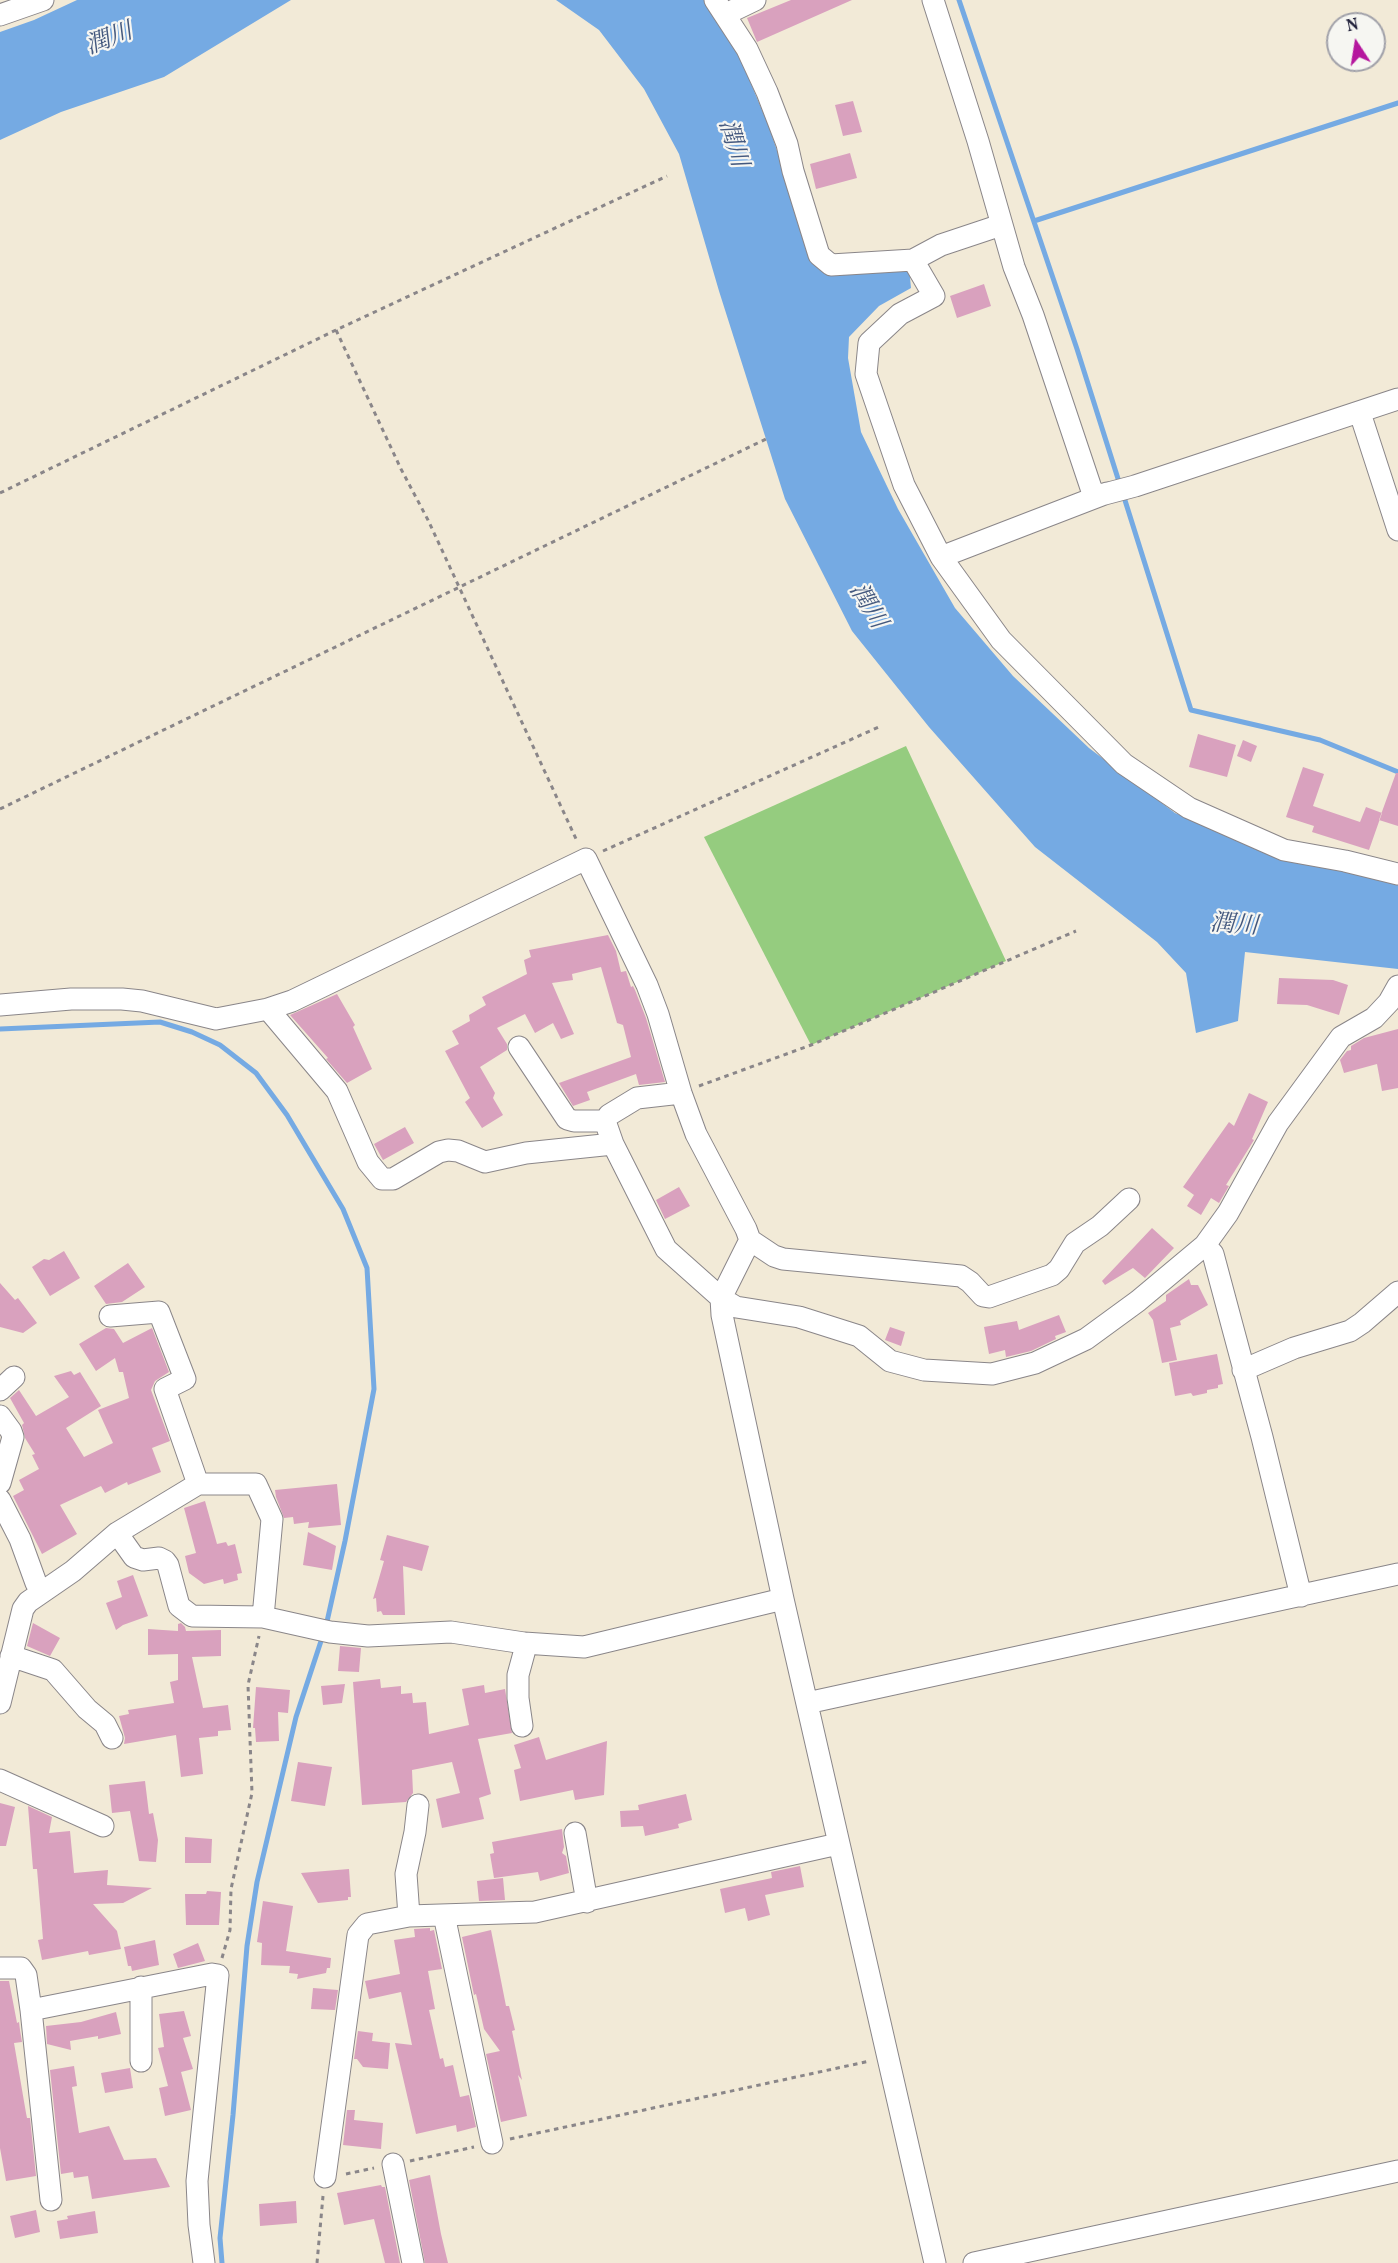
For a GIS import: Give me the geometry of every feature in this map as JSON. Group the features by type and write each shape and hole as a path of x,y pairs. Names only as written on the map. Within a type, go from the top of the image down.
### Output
{"street":[{"path":"0,15 43,0"},
{"path":"755,0 721,7 747,49 771,103 787,144 819,255 831,265 913,260 941,245 1001,228"},
{"path":"933,0 988,173 1001,228 1033,315 1089,483 1092,491 1097,494 1107,493"},
{"path":"913,260 934,296 900,314 869,343 866,374 904,485 942,557 1000,640 1124,764 1189,808 1284,850 1345,861 1398,874"},
{"path":"942,557 1107,493 1135,486 1398,399"},
{"path":"1360,413 1398,530"},
{"path":"0,1005 71,999 123,999 142,1001 216,1018 268,1009 292,1001 585,859 647,985 681,1093 710,1162 750,1240 774,1256 783,1259 961,1276 983,1296 989,1297 1052,1275 1059,1269 1075,1243 1100,1226 1129,1199"},
{"path":"605,1121 613,1144 666,1250 721,1298 736,1307 799,1317 859,1336 890,1361 924,1370 992,1374 1035,1363 1086,1339 1138,1301 1205,1245 1228,1213 1278,1123 1334,1046 1341,1037 1374,1018 1389,1002 1398,986"},
{"path":"268,1009 337,1091 368,1162 382,1179 393,1179 439,1152 448,1150 458,1151 485,1162 526,1152 613,1144"},
{"path":"519,1047 567,1119 605,1121"},
{"path":"605,1121 609,1115 637,1098 681,1093"},
{"path":"750,1240 721,1298 722,1315 838,1844 935,2263"},
{"path":"1205,1245 1213,1254 1301,1596"},
{"path":"1243,1370 1294,1348 1350,1331 1398,1292"},
{"path":"110,1316 159,1312 186,1378 165,1389 198,1484"},
{"path":"0,1416 13,1437 0,1483"},
{"path":"0,1702 23,1609 28,1602 73,1571 117,1533 198,1484 256,1484 272,1519 263,1617"},
{"path":"0,1500 20,1539 41,1592"},
{"path":"117,1533 134,1557 143,1560 159,1558 165,1561 179,1606 185,1613 192,1616 263,1617 330,1632 368,1635 451,1632 524,1643 584,1647 783,1599"},
{"path":"807,1703 1398,1574"},
{"path":"522,1726 518,1675 524,1653 524,1643"},
{"path":"11,1656 53,1670 87,1709 105,1724 112,1738"},
{"path":"0,1780 103,1826"},
{"path":"409,1916 406,1874 418,1805"},
{"path":"575,1833 587,1902"},
{"path":"326,2177 358,1935 367,1924 409,1916 535,1912 838,1844"},
{"path":"444,1916 492,2143"},
{"path":"0,1968 21,1968 26,1975 51,2200"},
{"path":"31,2010 212,1974 218,1976 197,2181 204,2263"},
{"path":"141,1987 141,2061"},
{"path":"393,2164 413,2263"},
{"path":"974,2263 1398,2171"}],"path":[{"path":"0,493 336,330 667,176"},
{"path":"336,330 460,588 585,859 881,726"},
{"path":"0,809 766,439"},
{"path":"681,1093 811,1046 1076,931"},
{"path":"218,1976 230,1930 231,1889 252,1793 248,1685 263,1617"},
{"path":"317,2263 326,2177 886,2057"}],"green space":[{"path":"906,746 1006,961 811,1045 704,837"}],"water":[{"name":"潤川","path":"77,0 291,0 164,77 61,112 0,140 0,32 34,20"},
{"name":"潤川","path":"556,0 704,0 733,40 769,127 814,259 909,267 911,288 879,306 849,337 848,358 861,432 898,509 955,608 1013,676 1089,748 1175,813 1303,864 1398,875 1398,969 1245,952 1238,1021 1196,1033 1186,973 1157,942 1035,847 929,727 852,631 785,499 719,291 679,154 644,89 599,30"}],"building":[{"path":"791,0 852,0 757,42 747,18"},
{"path":"853,101 862,132 843,136 835,105"},
{"path":"850,153 857,178 816,189 810,164"},
{"path":"984,284 991,306 957,318 950,296"},
{"path":"1198,734 1236,745 1227,777 1189,767"},
{"path":"1243,740 1257,746 1251,762 1237,756"},
{"path":"1303,767 1324,774 1313,806 1360,822 1366,807 1382,813 1369,850 1312,832 1314,826 1286,817"},
{"path":"1396,773 1398,773 1398,826 1379,820"},
{"path":"608,935 616,951 621,972 626,971 646,1018 665,1082 639,1085 636,1074 587,1092 590,1100 573,1106 559,1083 631,1057 623,1025 617,1023 601,967 572,974 573,980 552,983 574,1034 561,1039 553,1023 535,1033 525,1014 497,1028 507,1044 507,1050 480,1067 495,1093 493,1098 503,1115 482,1128 465,1102 470,1098 445,1051 459,1044 452,1031 470,1021 469,1015 486,1005 482,997 527,974 524,960 531,957 529,950"},
{"path":"1279,978 1333,980 1348,985 1339,1015 1307,1005 1277,1004"},
{"path":"337,994 355,1025 353,1027 372,1069 347,1083 290,1015"},
{"path":"1398,1029 1398,1088 1382,1091 1377,1064 1344,1073 1340,1060 1347,1051 1351,1050 1351,1046 1364,1038"},
{"path":"1249,1093 1268,1102 1252,1139 1254,1140 1226,1185 1229,1186 1219,1203 1211,1198 1201,1215 1187,1206 1194,1195 1183,1187 1229,1122 1234,1126"},
{"path":"405,1127 414,1143 383,1160 374,1144"},
{"path":"679,1187 690,1206 665,1219 656,1200"},
{"path":"1152,1228 1174,1248 1145,1278 1133,1268 1105,1285 1102,1281"},
{"path":"64,1251 80,1278 50,1296 32,1267"},
{"path":"128,1263 145,1287 122,1302 106,1304 94,1286"},
{"path":"1189,1279 1191,1285 1198,1285 1208,1305 1180,1321 1181,1325 1170,1328 1177,1360 1162,1363 1153,1320 1148,1313 1166,1301 1166,1295"},
{"path":"0,1283 15,1300 18,1298 37,1323 23,1333 0,1327"},
{"path":"1059,1315 1066,1332 1055,1336 1056,1339 1031,1351 1006,1357 1005,1350 989,1354 984,1327 1017,1321 1019,1330"},
{"path":"890,1327 905,1332 901,1346 885,1340"},
{"path":"106,1328 114,1329 123,1343 152,1328 169,1372 155,1381 151,1390 170,1441 152,1448 161,1472 128,1485 127,1482 105,1493 101,1486 60,1505 77,1534 42,1554 13,1496 24,1490 19,1480 39,1469 32,1455 35,1454 25,1438 22,1425 24,1423 10,1398 19,1390 36,1416 69,1397 54,1376 71,1371 74,1375 80,1372 101,1406 66,1428 84,1457 113,1443 98,1410 129,1398 123,1372 119,1372 115,1358 96,1371 79,1344"},
{"path":"1217,1354 1223,1384 1218,1385 1218,1388 1207,1390 1207,1393 1175,1396 1169,1363"},
{"path":"337,1484 341,1525 308,1528 309,1522 294,1524 293,1517 284,1518 275,1490"},
{"path":"205,1501 217,1544 226,1542 228,1546 235,1544 242,1573 237,1574 238,1580 224,1584 223,1579 204,1584 189,1573 185,1556 196,1553 184,1508"},
{"path":"308,1532 336,1546 332,1570 303,1565"},
{"path":"387,1535 429,1546 422,1571 403,1566 405,1615 383,1615 381,1611 377,1612 376,1598 373,1599 384,1561 380,1560"},
{"path":"133,1575 148,1616 116,1630 106,1603 122,1597 117,1581"},
{"path":"33,1623 60,1638 50,1656 27,1646"},
{"path":"181,1623 186,1631 221,1630 221,1656 192,1657 203,1708 228,1705 231,1730 218,1731 218,1736 199,1738 203,1774 181,1777 176,1735 124,1744 125,1738 119,1716 129,1714 128,1710 174,1703 170,1682 178,1680 178,1654 148,1655 148,1629 178,1631 178,1624"},
{"path":"340,1646 361,1648 359,1672 338,1671"},
{"path":"380,1679 381,1688 401,1686 401,1694 412,1693 413,1703 426,1702 429,1734 469,1725 462,1689 484,1685 485,1693 505,1689 512,1733 478,1739 491,1794 479,1798 484,1819 442,1828 436,1799 460,1793 452,1762 412,1770 413,1793 406,1802 362,1805 353,1682"},
{"path":"345,1684 342,1703 323,1705 321,1686"},
{"path":"256,1687 290,1690 288,1713 278,1712 279,1741 256,1742 255,1728 253,1728"},
{"path":"539,1737 546,1760 607,1741 604,1795 575,1800 573,1790 520,1801 514,1770 521,1768 514,1745"},
{"path":"298,1762 332,1767 325,1806 291,1801"},
{"path":"145,1781 149,1814 153,1813 158,1840 156,1862 139,1861 130,1811 112,1813 109,1785"},
{"path":"686,1794 692,1820 678,1824 679,1828 645,1836 643,1826 621,1827 620,1811 639,1810 638,1805"},
{"path":"0,1803 15,1807 6,1846 0,1846"},
{"path":"28,1806 52,1817 49,1833 70,1831 74,1873 108,1870 107,1885 152,1888 123,1903 93,1904 117,1931 121,1949 89,1955 88,1951 42,1960 38,1940 43,1939 37,1869 33,1869"},
{"path":"562,1829 564,1847 562,1853 566,1856 569,1873 540,1881 538,1872 494,1878 490,1854 494,1853 492,1842"},
{"path":"185,1837 212,1839 211,1863 185,1863"},
{"path":"800,1866 804,1887 765,1895 770,1915 748,1921 745,1908 725,1913 720,1889 772,1878 771,1872"},
{"path":"349,1869 351,1897 348,1897 348,1900 318,1903 301,1873"},
{"path":"503,1878 505,1900 479,1901 477,1881"},
{"path":"207,1891 221,1892 219,1925 186,1925 185,1894 206,1894"},
{"path":"263,1901 293,1906 286,1951 331,1958 330,1968 327,1968 326,1973 297,1979 298,1974 289,1973 290,1966 261,1965 262,1943 257,1942"},
{"path":"430,1928 430,1931 434,1930 442,1969 428,1971 435,2009 429,2010 440,2059 443,2058 445,2067 453,2065 460,2097 469,2095 476,2127 457,2132 456,2125 416,2134 395,2043 412,2045 401,1992 369,1999 365,1981 400,1974 394,1940 415,1937 414,1929"},
{"path":"491,1930 506,2006 509,2006 515,2030 512,2031 522,2080 518,2075 527,2116 501,2122 486,2054 500,2051 484,2029 476,1994 474,1995 462,1937"},
{"path":"155,1940 159,1965 132,1971 131,1966 128,1966 124,1947"},
{"path":"198,1943 205,1961 178,1968 173,1954"},
{"path":"0,1981 9,1981 17,2023 19,2022 22,2042 14,2043 27,2118 30,2118 36,2176 6,2181 0,2148"},
{"path":"313,1988 338,1990 335,2010 311,2009"},
{"path":"184,2011 191,2036 183,2038 193,2069 181,2072 191,2110 165,2116 159,2088 168,2086 158,2048 164,2047 159,2014"},
{"path":"116,2012 121,2034 98,2039 98,2036 70,2041 71,2050 47,2044 46,2026 81,2022"},
{"path":"358,2031 373,2033 372,2041 390,2043 388,2069 363,2067 357,2059 354,2059"},
{"path":"74,2066 77,2086 72,2087 79,2133 109,2126 124,2160 156,2158 170,2187 92,2199 88,2176 74,2178 73,2172 61,2174 50,2070"},
{"path":"130,2068 133,2088 105,2093 101,2073"},
{"path":"347,2110 355,2110 354,2120 383,2123 381,2149 343,2145"},
{"path":"430,2175 448,2263 425,2263 409,2180"},
{"path":"381,2185 385,2187 400,2263 385,2263 374,2219 344,2225 337,2193"},
{"path":"296,2201 297,2223 260,2226 259,2204"},
{"path":"36,2210 40,2232 15,2238 10,2216"},
{"path":"95,2211 98,2233 60,2239 57,2221 68,2219 67,2216"}],"waterway":[{"path":"959,0 1077,349 1120,485"},
{"path":"1034,221 1398,103"},
{"path":"1123,494 1191,710 1320,740 1398,772"},
{"path":"0,1029 160,1022 192,1032 220,1045 256,1073 287,1115 343,1209 367,1268 374,1389 326,1626"},
{"path":"222,2263 220,2238 247,1946 257,1882 296,1717 323,1635"}]}
